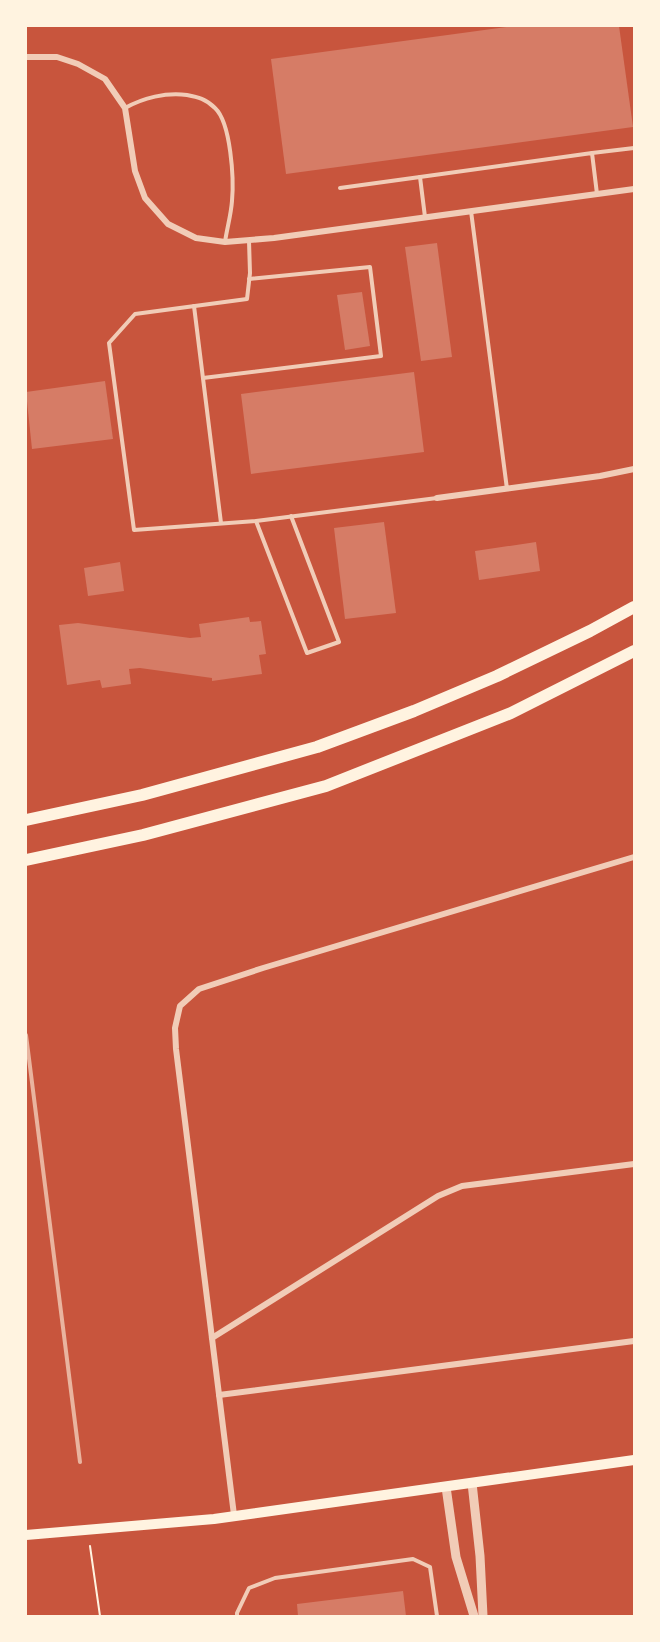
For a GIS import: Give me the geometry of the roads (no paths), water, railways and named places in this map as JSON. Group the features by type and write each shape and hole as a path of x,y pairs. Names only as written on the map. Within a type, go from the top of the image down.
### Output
{"highway":[{"path":"26,820 142,795 317,747 414,711 497,676 634,607"},
{"path":"26,860 143,835 326,786 511,713 634,651"}],"main road":[{"path":"26,1535 214,1519 634,1461"}],"street":[{"path":"26,57 57,57 78,64 105,80 125,108 135,171 145,198 168,224 196,238 225,242 249,240 634,189"},
{"path":"437,498 600,476 634,469"},
{"path":"234,1515 176,1049 175,1028 180,1006 199,989 634,857"},
{"path":"212,1338 438,1196 462,1186 634,1164"},
{"path":"219,1395 634,1341"},
{"path":"472,1483 480,1556 483,1617"},
{"path":"446,1487 456,1557 474,1617"}],"lane":[{"path":"125,108 136,102 176,94 202,98 217,109 228,133 232,174 232,201 225,242"},
{"path":"340,188 634,148"},
{"path":"592,153 597,194"},
{"path":"420,177 425,217"},
{"path":"471,211 507,489"},
{"path":"249,240 247,299 135,314 109,344 134,530 256,521 437,498"},
{"path":"203,378 381,356 370,267 249,279"},
{"path":"194,306 221,523"},
{"path":"256,521 307,653 339,642 291,516"},
{"path":"237,1617 237,1612 249,1588 275,1578 413,1558 430,1567 437,1617"}],"railway":[{"path":"26,1035 80,1462"}]}
